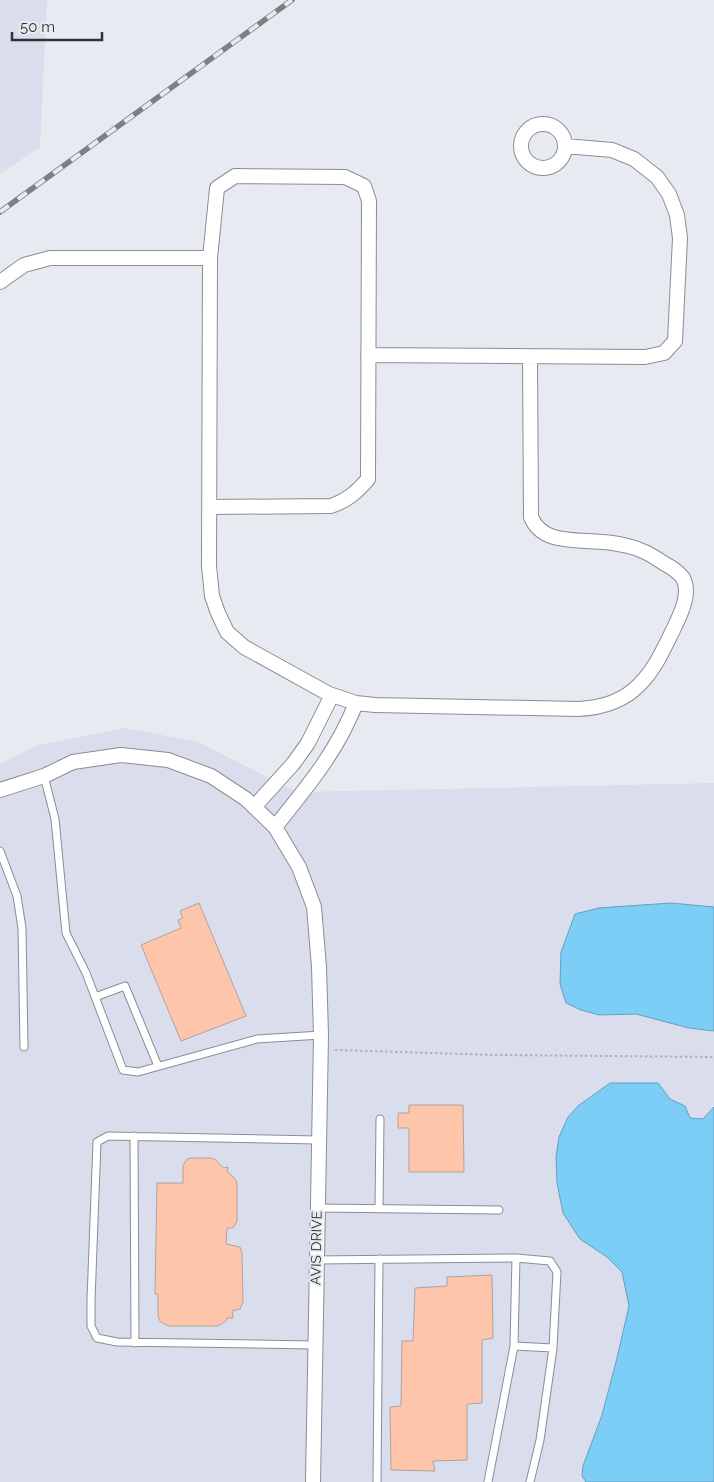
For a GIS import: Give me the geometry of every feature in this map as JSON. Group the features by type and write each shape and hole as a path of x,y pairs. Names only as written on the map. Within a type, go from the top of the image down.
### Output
{"street":[{"path":"368,355 644,357 664,353 675,341 680,238 677,215 669,194 657,178 634,159 612,150 565,146"},
{"path":"210,507 332,506 346,501 368,479 369,202 364,186 345,177 235,176 217,188 210,258 209,566 212,596 227,632 244,647 332,695 356,703 375,705 592,708 610,704 626,696 640,684 655,664 684,607 685,591 683,579 673,568 646,552 630,546 602,542 560,540 545,534 534,525 531,518 530,356"},
{"path":"0,282 24,265 50,258 210,258"},
{"path":"254,806 293,764 308,743 332,695"},
{"path":"275,827 331,755 356,703"},
{"name":"AVIS DRIVE","path":"0,790 44,776 73,762 121,755 168,760 211,776 246,799 275,827 299,867 314,907 319,968 321,1035 313,1482"}],"lane":[{"path":"44,776 55,819 66,933 86,973 123,1070 138,1072 257,1039 321,1035"},
{"path":"0,851 16,896 22,928 24,1047"},
{"path":"95,997 125,986 158,1066"},
{"path":"380,1119 380,1209"},
{"path":"314,1345 117,1342 97,1338 91,1326 91,1318 97,1142 108,1136 318,1140"},
{"path":"134,1136 134,1343"},
{"path":"317,1208 499,1210"},
{"path":"316,1260 516,1258 550,1261 557,1272 553,1348 540,1440 530,1482"},
{"path":"488,1482 514,1346 516,1258"},
{"path":"377,1482 379,1260"},
{"path":"514,1346 553,1348"}],"path":[{"path":"320,1049 535,1056 714,1057"}],"shaded area":[{"path":"0,0 47,0 40,147 0,174"},
{"path":"125,728 198,742 297,792 714,783 714,1482 0,1482 0,764 38,745"}],"water":[{"path":"671,903 714,907 714,1031 689,1028 636,1014 599,1015 566,1003 560,984 561,952 575,914 599,908"},
{"path":"610,1083 658,1083 670,1099 685,1106 690,1118 703,1119 714,1107 714,1482 586,1482 582,1476 583,1466 602,1415 629,1306 622,1272 607,1257 580,1239 563,1213 557,1183 556,1157 559,1137 568,1117 578,1106"}],"building":[{"path":"199,903 246,1016 181,1041 141,945 181,928 178,920 183,918 180,911"},
{"path":"409,1105 463,1105 464,1172 409,1172 409,1128 398,1128 398,1113 409,1113"},
{"path":"211,1158 216,1160 223,1168 228,1167 227,1171 236,1180 237,1184 237,1221 233,1228 227,1228 226,1244 240,1247 242,1253 243,1302 240,1309 232,1311 233,1318 227,1318 226,1321 218,1326 168,1326 160,1321 158,1316 158,1294 155,1294 157,1183 183,1183 183,1165 187,1159"},
{"path":"492,1275 493,1338 482,1340 482,1403 467,1404 467,1460 433,1461 435,1471 391,1470 390,1407 401,1406 402,1341 413,1341 415,1288 447,1286 447,1277"}],"railway":[{"path":"0,212 292,0"}]}
